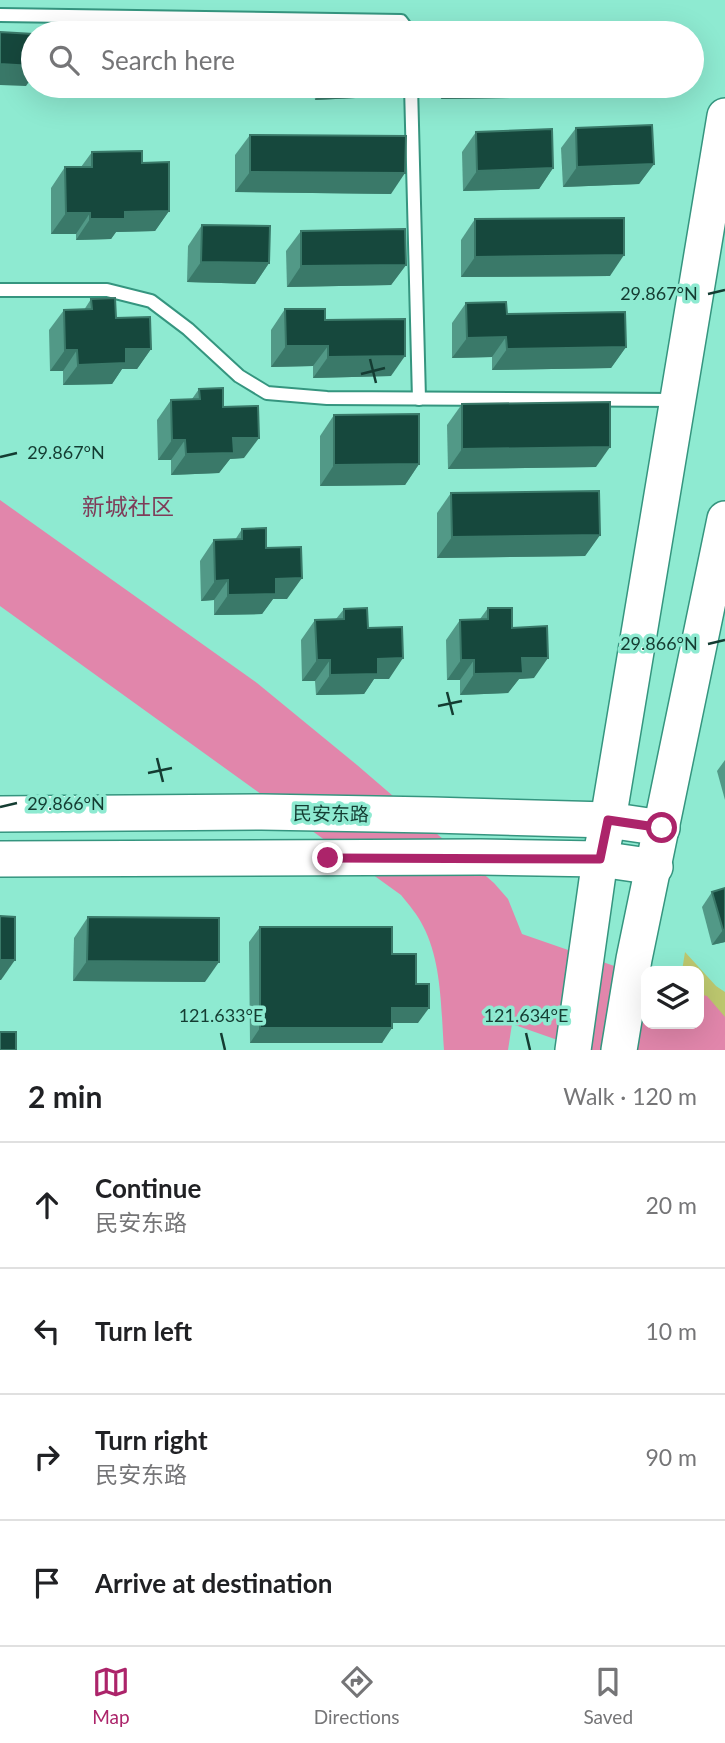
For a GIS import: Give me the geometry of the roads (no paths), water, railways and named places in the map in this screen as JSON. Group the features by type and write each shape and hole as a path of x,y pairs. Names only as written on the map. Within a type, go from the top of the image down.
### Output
{"main road":[{"path":"573,1050 600,859 725,116"},
{"path":"619,1050 634,960 725,519"},
{"name":"民安东路","path":"0,814 262,812 432,815 608,820 662,828"},
{"path":"0,859 480,857 600,859 655,867"}],"lane":[{"path":"0,15 401,21"},
{"path":"411,98 419,399"},
{"path":"0,290 107,290 151,300 188,329 239,376 267,393 327,398 678,400"}],"district":[{"name":"新城社区","path":"128,506"}]}
